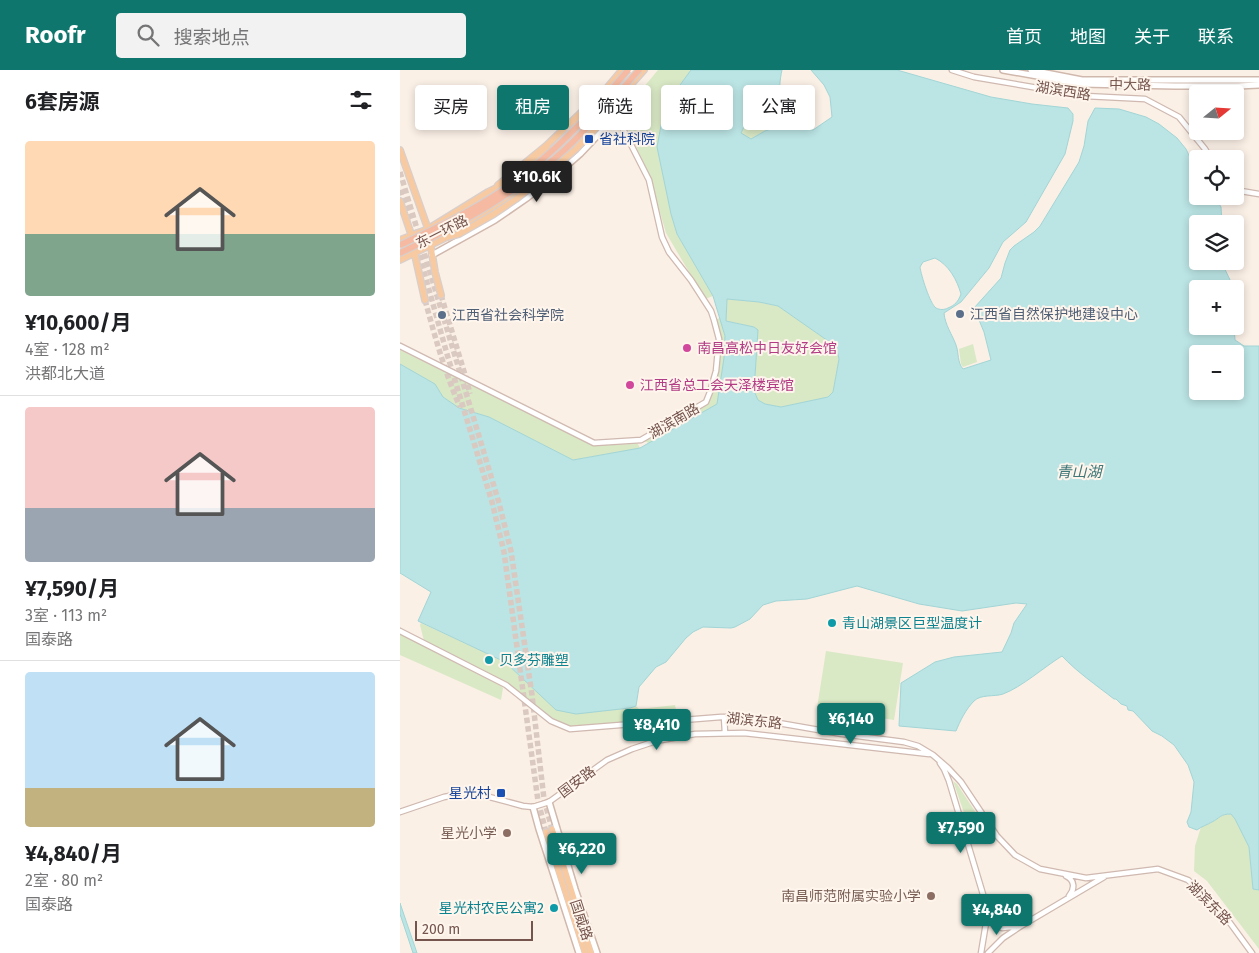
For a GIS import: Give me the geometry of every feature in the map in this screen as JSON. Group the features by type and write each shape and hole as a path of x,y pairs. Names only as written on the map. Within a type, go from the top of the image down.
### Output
{"highway":[{"name":"东一环路","path":"400,245 445,224 481,204 532,169 580,124 628,70"},
{"name":"东一环路","path":"400,253 484,210 536,174 574,140 639,70"}],"main road":[{"path":"400,240 428,229 506,183 533,164 575,126 621,70"},
{"path":"630,85 644,70"},
{"name":"中大路","path":"1002,70 1082,84 1259,85"},
{"name":"中大路","path":"1031,70 1082,80 1259,80"},
{"path":"448,237 459,234 516,199 576,149 597,127 630,81"},
{"path":"400,260 448,237 491,212 548,169 589,130"},
{"path":"432,255 495,220 527,198 580,154 602,130"},
{"path":"400,150 428,229 441,295"},
{"path":"400,201 412,235 414,254 425,300"},
{"name":"国威路","path":"549,802 596,953"},
{"name":"国威路","path":"533,807 538,829 579,953"},
{"name":"国威路","path":"584,953 549,831 591,953"}],"street":[{"name":"湖滨西路","path":"952,70 974,76 1085,96 1145,99 1179,117 1206,150"},
{"name":"湖滨南路","path":"400,346 594,443 641,440 706,402 716,371 719,339 714,320 711,311 691,280 669,252 662,237 649,180 624,130"},
{"path":"1244,192 1259,194"},
{"name":"湖滨东路","path":"400,630 506,685 551,721 570,729 744,717 842,734 904,742 918,746 933,755 961,782 997,836 1015,855 1040,869 1086,878 1158,869 1188,880 1222,912 1252,953"},
{"path":"724,717 725,733"},
{"name":"国安路","path":"400,812 444,797 471,792 533,807 549,802 607,760 656,741 695,734 744,733 896,749 933,755"},
{"path":"933,755 944,769 949,781 988,911 1002,928 1021,926"},
{"path":"1057,872 1071,878 1073,883 1071,893 1064,900"},
{"path":"988,953 1002,938 1107,875"},
{"path":"981,953 988,911"}],"green space":[{"path":"658,70 691,70 680,85 661,85 661,130 664,130 671,214 677,234 713,296 705,299 666,233 649,174 628,130 651,130 651,85 645,85"},
{"path":"743,130 768,130 751,139 741,133"},
{"path":"727,299 778,306 831,343 837,350 839,359 833,392 828,397 781,407 765,404 758,400 754,392 757,330 754,327 726,321"},
{"path":"720,318 725,337 717,404 649,443 641,440 706,402 716,371 719,339 714,320"},
{"path":"973,344 977,362 963,367 959,349"},
{"path":"400,350 595,445 638,444 640,448 573,460 489,417 459,408 443,397 435,384 400,364"},
{"path":"421,623 505,662 557,710 630,708 636,706 639,709 675,705 677,715 671,720 579,727 568,726 550,718 517,690 493,675 424,641"},
{"path":"400,634 501,686 503,688 501,700 400,655"},
{"path":"826,651 903,663 894,720 817,708"},
{"path":"953,781 957,784 982,822 969,827"},
{"path":"1231,814 1249,847 1253,889 1259,890 1259,949 1207,881 1194,871 1195,846 1201,827 1224,815"}],"water":[{"name":"青山湖","path":"691,70 782,70 780,85 743,85 743,129 741,133 751,139 768,130 815,130 832,117 830,97 824,85 811,70 897,70 991,97 1068,108 1073,114 1073,121 1065,154 1026,222 1003,242 989,268 961,302 944,313 963,369 991,360 984,332 974,308 1001,278 1010,250 1040,226 1079,162 1088,121 1095,108 1119,109 1146,117 1177,138 1186,149 1189,155 1189,205 1220,205 1221,215 1189,215 1189,270 1225,270 1230,280 1189,280 1189,335 1235,335 1235,340 1242,345 1189,345 1189,400 1244,400 1244,346 1259,346 1259,890 1253,889 1249,847 1231,814 1222,815 1215,821 1197,830 1189,827 1187,822 1191,812 1194,782 1188,765 1174,745 1152,731 1133,711 1128,710 1127,706 1114,699 1074,668 1062,656 1010,691 977,699 966,711 956,731 899,726 901,683 935,662 954,657 1002,652 1014,623 1027,604 1016,603 962,611 919,604 857,586 807,599 776,601 763,605 750,619 735,627 703,627 693,632 666,662 656,667 639,687 636,706 576,714 556,710 505,662 418,621 431,592 400,573 400,364 435,384 443,397 459,408 489,417 573,460 640,448 717,404 724,358 725,336 713,296 677,234 657,147 661,126 661,130 733,130 733,85 680,85","holes":["935,258 952,273 961,294 953,306 942,310 936,308 931,301 920,267 923,262","727,299 778,306 831,343 837,350 839,359 833,392 828,397 781,407 765,404 758,400 754,391 758,330 754,327 726,321"]},
{"path":"400,903 417,953 413,953 400,914"}],"tunnel":[{"path":"400,172 499,503 511,551 532,695 544,799 552,829"},
{"path":"400,190 409,221"},
{"path":"417,247 492,502 504,552 538,801 546,832"},
{"path":"441,295 470,394"},
{"path":"425,300 445,368 460,407"}],"place":[{"name":"省社科院","path":"589,139"},
{"name":"江西省自然保护地建设中心","path":"960,314"},
{"name":"江西省社会科学院","path":"442,315"},
{"name":"南昌高松中日友好会馆","path":"687,348"},
{"name":"江西省总工会天泽楼宾馆","path":"630,385"},
{"name":"青山湖景区巨型温度计","path":"832,623"},
{"name":"贝多芬雕塑","path":"489,660"},
{"name":"星光村","path":"501,793"},
{"name":"星光小学","path":"507,833"},
{"name":"南昌师范附属实验小学","path":"931,896"},
{"name":"星光村农民公寓2","path":"554,908"}]}
